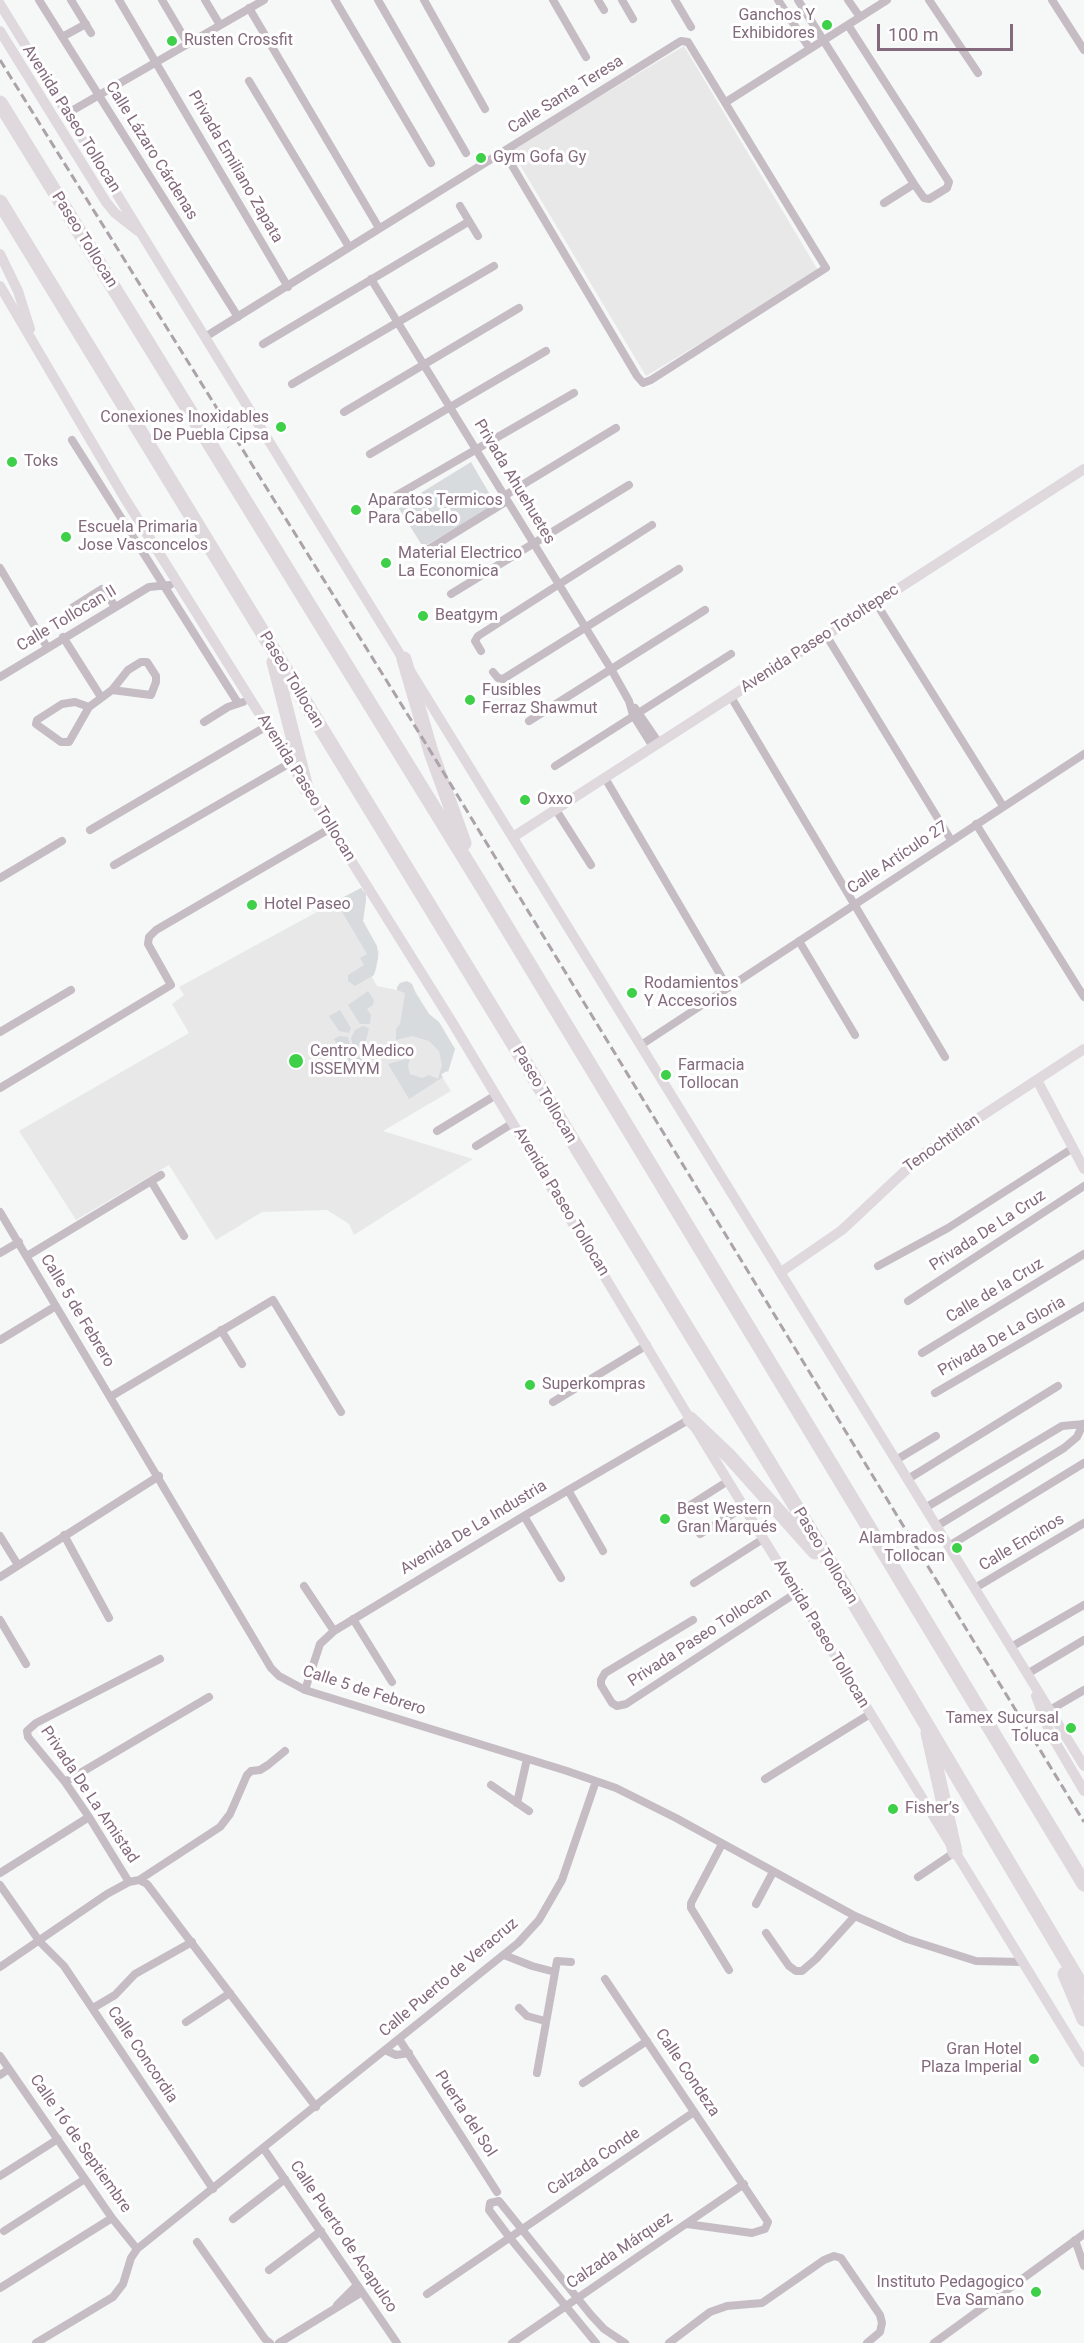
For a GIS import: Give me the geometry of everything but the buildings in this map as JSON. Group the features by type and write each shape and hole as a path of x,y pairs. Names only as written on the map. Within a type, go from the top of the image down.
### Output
{"highway":[{"name":"Paseo Tollocan","path":"0,103 483,888 1084,1884"},
{"name":"Paseo Tollocan","path":"0,202 840,1579 1084,1990"},
{"path":"268,642 284,696 295,750 306,788"},
{"path":"404,659 431,752 483,888"},
{"path":"690,1419 729,1456 840,1579"},
{"path":"926,1722 955,1852"},
{"path":"1034,1906 1084,2019"}],"main road":[{"name":"Avenida Paseo Tollocan","path":"0,4 1084,1766"},
{"name":"Avenida Paseo Tollocan","path":"0,31 106,202 115,213 143,235"},
{"name":"Avenida Paseo Tollocan","path":"0,254 18,291 35,344"},
{"name":"Avenida Paseo Tollocan","path":"0,286 164,560 496,1095 690,1419 1084,2062"},
{"name":"Avenida Paseo Totoltepec","path":"513,837 1084,469"},
{"name":"Tenochtitlan","path":"781,1272 842,1230 922,1155 1084,1049"},
{"path":"1036,1080 1084,1169"},
{"name":"Avenida Paseo Tollocan","path":"1028,1675 1050,1733 1084,1791"}],"street":[{"name":"Calle Lázaro Cárdenas","path":"39,0 238,317"},
{"path":"71,0 91,33"},
{"name":"Privada Emiliano Zapata","path":"119,0 288,287"},
{"path":"162,0 188,44"},
{"path":"205,0 220,25"},
{"path":"68,113 264,0"},
{"path":"335,0 431,163"},
{"path":"378,0 466,153"},
{"path":"424,0 484,109"},
{"path":"553,0 586,57"},
{"path":"598,0 604,10"},
{"path":"622,0 633,19"},
{"path":"675,0 691,27"},
{"path":"778,0 810,49"},
{"path":"798,0 926,200 950,185 848,25"},
{"path":"848,0 860,17"},
{"path":"726,102 887,0"},
{"path":"929,0 978,73"},
{"path":"1052,0 1084,50"},
{"path":"249,8 379,228"},
{"path":"62,37 86,24"},
{"name":"Calle Santa Teresa","path":"205,337 681,40 688,42 826,268 651,381 643,382 637,376 504,152"},
{"path":"249,81 349,247"},
{"path":"884,203 914,184"},
{"path":"460,206 478,236"},
{"path":"263,344 468,222"},
{"path":"292,384 494,266"},
{"name":"Privada Ahuehuetes","path":"371,279 656,745"},
{"path":"344,412 519,308"},
{"path":"370,454 546,351"},
{"path":"392,498 574,393"},
{"path":"424,552 616,428"},
{"path":"72,440 238,703"},
{"path":"451,594 629,485"},
{"path":"480,651 475,641 478,636 652,525"},
{"path":"149,587 164,560"},
{"path":"0,568 48,647"},
{"path":"493,672 498,678 503,679 679,569"},
{"name":"Calle Tollocan II","path":"0,676 149,587 179,584"},
{"path":"72,609 100,590 104,591 115,606"},
{"path":"876,603 1003,806"},
{"path":"529,721 705,610"},
{"path":"826,635 951,840"},
{"path":"63,637 101,697"},
{"path":"555,766 731,654"},
{"path":"89,707 75,702 62,704 37,720 36,724 61,742 67,743 74,738 89,707 112,690 123,674 141,662 149,663 156,676 151,695 112,690"},
{"path":"731,698 945,1057"},
{"path":"204,722 238,703 251,700"},
{"path":"90,830 267,726"},
{"name":"Calle Artículo 27","path":"640,1045 1084,754"},
{"path":"114,865 290,763"},
{"path":"605,778 728,987"},
{"path":"556,810 591,865"},
{"path":"976,824 1084,997"},
{"path":"0,1088 171,985 149,948 149,937 156,930 331,828"},
{"path":"0,878 62,841"},
{"path":"799,941 855,1035"},
{"path":"0,1032 70,990"},
{"path":"437,1131 496,1095"},
{"path":"476,1146 513,1123"},
{"path":"878,1266 948,1228 1073,1148"},
{"name":"Calle 5 de Febrero","path":"27,1256 161,1175"},
{"path":"151,1181 184,1236"},
{"name":"Privada De La Cruz","path":"908,1301 1084,1186"},
{"name":"Calle 5 de Febrero","path":"0,1212 159,1476 271,1668 284,1679 305,1690 596,1781 636,1797 855,1916 908,1939 963,1958 990,1963 1023,1962"},
{"path":"0,1253 19,1242"},
{"name":"Calle de la Cruz","path":"922,1353 1084,1254"},
{"path":"110,1397 273,1300 341,1412"},
{"path":"0,1340 56,1306"},
{"name":"Privada De La Gloria","path":"934,1393 1084,1306"},
{"path":"221,1330 242,1364"},
{"path":"553,1402 647,1345"},
{"path":"908,1479 1058,1386"},
{"name":"Avenida De La Industria","path":"305,1690 320,1644 352,1618 690,1419"},
{"path":"926,1508 1062,1426 1084,1424 1077,1437 1064,1448 937,1526"},
{"path":"896,1460 936,1436"},
{"path":"949,1546 1084,1463"},
{"path":"0,1577 159,1476"},
{"path":"684,1509 728,1481"},
{"path":"568,1490 603,1551"},
{"path":"700,1534 744,1507"},
{"path":"524,1516 561,1578"},
{"name":"Calle Encinos","path":"975,1588 1084,1523"},
{"path":"64,1535 109,1618"},
{"path":"0,1536 18,1565"},
{"path":"694,1583 764,1539"},
{"path":"304,1586 334,1631"},
{"name":"Privada Paseo Tollocan","path":"693,1620 605,1673 601,1680 602,1685 612,1703 617,1706 626,1704 796,1593"},
{"path":"1011,1647 1084,1605"},
{"path":"352,1618 392,1682"},
{"path":"0,1620 26,1664"},
{"path":"1028,1675 1084,1640"},
{"name":"Privada De La Amistad","path":"129,1882 65,1782 28,1737 29,1727 160,1659"},
{"path":"1050,1710 1084,1690"},
{"name":"Privada De La Amistad","path":"65,1782 210,1697"},
{"path":"765,1779 870,1714"},
{"path":"0,1967 40,1942 73,1916 129,1882 139,1880 220,1827 230,1814 250,1771 260,1770 285,1751"},
{"path":"517,1803 527,1759"},
{"name":"Calle Puerto de Veracruz","path":"36,2343 117,2292 123,2284 131,2258 137,2249 504,1955 532,1928 562,1880 596,1781"},
{"path":"491,1785 529,1811"},
{"name":"Privada De La Amistad","path":"0,1873 89,1817"},
{"path":"722,1844 691,1902 691,1908 729,1970"},
{"path":"918,1877 955,1852"},
{"path":"756,1904 773,1872"},
{"path":"139,1880 150,1887 316,2107"},
{"name":"Calle Concordia","path":"0,1885 3,1896 40,1942 59,1959 213,2189"},
{"path":"766,1933 789,1966 796,1971 807,1969 855,1916"},
{"path":"93,2008 115,1995 135,1974 192,1942"},
{"path":"504,1955 555,1972"},
{"path":"537,2073 557,1961 571,1962"},
{"name":"Calle Condeza","path":"605,1979 767,2219 765,2229 752,2233 687,2224"},
{"path":"186,2022 230,1993"},
{"path":"519,2008 526,2016 545,2021"},
{"name":"Puerta del Sol","path":"399,2039 497,2192"},
{"path":"583,2083 647,2041"},
{"path":"385,2050 396,2055 409,2053"},
{"name":"Calle 16 de Septiembre","path":"0,2056 112,2218 137,2249"},
{"path":"0,2075 9,2069"},
{"name":"Calzada Conde","path":"427,2294 694,2112"},
{"path":"0,2176 58,2139"},
{"name":"Calle Puerto de Acapulco","path":"264,2149 397,2343"},
{"path":"4,2231 86,2179"},
{"path":"233,2219 285,2179"},
{"name":"Calzada Márquez","path":"512,2343 744,2184"},
{"path":"596,2343 489,2210 493,2201 499,2201 576,2299 604,2329 625,2343"},
{"path":"0,2288 112,2218"},
{"path":"269,2270 321,2231"},
{"path":"935,2342 1084,2234"},
{"path":"1075,2240 1084,2266"},
{"path":"197,2242 270,2343"},
{"path":"669,2343 710,2312 728,2306 762,2303 824,2260 834,2256 841,2258 880,2315 882,2323 880,2332 867,2343"},
{"path":"279,2343 360,2289"}],"shaded area":[{"path":"684,46 819,272 646,376 511,150"},
{"path":"471,462 496,505 423,547 398,507"},
{"name":"Centro Medico ISSEMYM","path":"361,888 366,894 363,921 379,952 376,970 372,977 377,986 397,990 400,983 410,982 429,1014 439,1022 455,1049 448,1072 441,1075 451,1091 383,1131 473,1159 354,1235 349,1224 327,1210 262,1212 216,1240 169,1165 76,1220 19,1131 189,1033 172,1004 184,995 179,987"},
{"path":"361,888 366,894 363,921 377,946 378,958 374,975 355,986 348,981 348,975 364,965 360,958 367,954 338,905 331,908 328,905"},
{"path":"407,981 412,984 429,1014 439,1022 455,1049 448,1072 441,1074 443,1077 409,1099 388,1064 410,1058 408,1066 410,1074 422,1078 429,1075 438,1079 442,1065 439,1051 429,1041 412,1036 396,1040 396,1029 400,1024 405,993 397,990 397,987 400,983"},
{"path":"368,991 374,1000 373,1005 367,1009 371,1015 370,1024 360,1024 348,1005"},
{"path":"340,1010 351,1028 349,1033 339,1031 329,1016"},
{"path":"363,1026 369,1028 363,1053 353,1047 351,1038 355,1030"},
{"path":"339,1036 348,1037 351,1049 363,1056 360,1067 349,1065 334,1039"}],"railway":[{"path":"0,60 431,752 1084,1822"}],"place":[{"name":"Ganchos Y Exhibidores","path":"827,25"},
{"name":"Rusten Crossfit","path":"172,41"},
{"name":"Gym Gofa Gy","path":"481,158"},
{"name":"Conexiones Inoxidables De Puebla Cipsa","path":"281,427"},
{"name":"Toks","path":"12,462"},
{"name":"Aparatos Termicos Para Cabello","path":"356,510"},
{"name":"Escuela Primaria Jose Vasconcelos","path":"66,537"},
{"name":"Material Electrico La Economica","path":"386,563"},
{"name":"Beatgym","path":"423,616"},
{"name":"Fusibles Ferraz Shawmut","path":"470,700"},
{"name":"Oxxo","path":"525,800"},
{"name":"Hotel Paseo","path":"252,905"},
{"name":"Rodamientos Y Accesorios","path":"632,993"},
{"name":"Centro Medico ISSEMYM","path":"296,1061"},
{"name":"Farmacia Tollocan","path":"666,1075"},
{"name":"Superkompras","path":"530,1385"},
{"name":"Best Western Gran Marqués","path":"665,1519"},
{"name":"Alambrados Tollocan","path":"957,1548"},
{"name":"Tamex Sucursal Toluca","path":"1071,1728"},
{"name":"Fisher’s","path":"893,1809"},
{"name":"Gran Hotel Plaza Imperial","path":"1034,2059"},
{"name":"Instituto Pedagogico Eva Samano","path":"1036,2292"}]}
